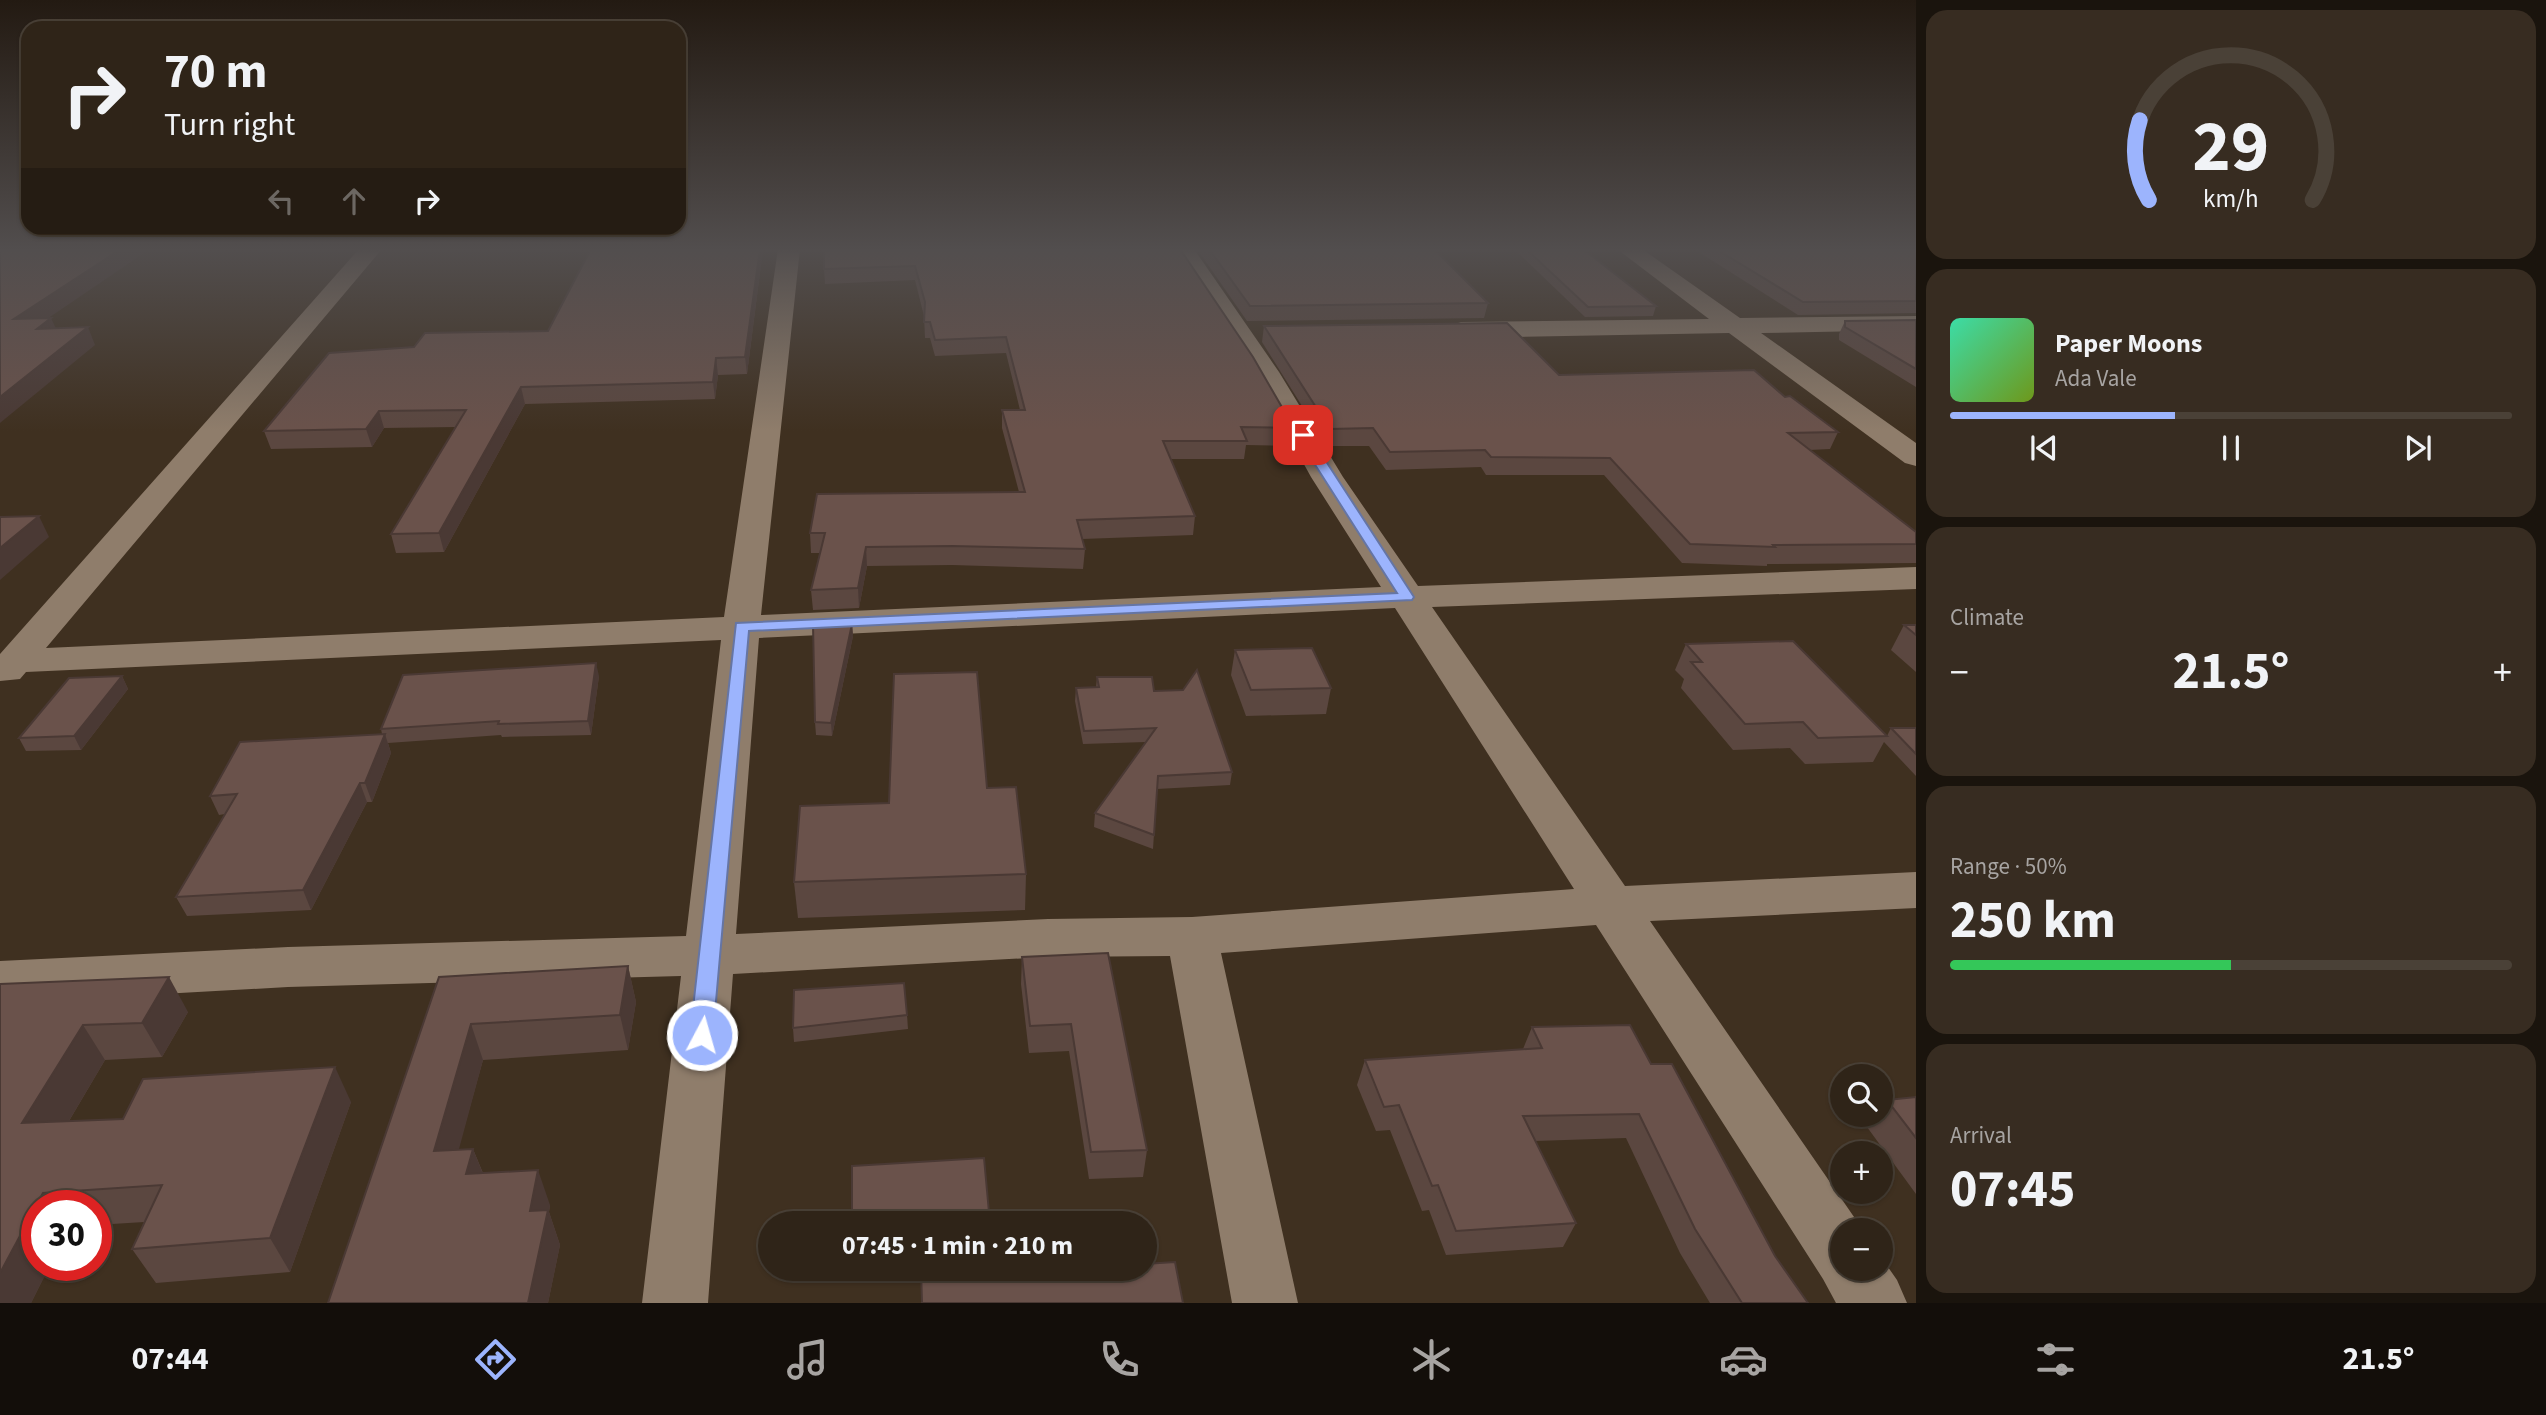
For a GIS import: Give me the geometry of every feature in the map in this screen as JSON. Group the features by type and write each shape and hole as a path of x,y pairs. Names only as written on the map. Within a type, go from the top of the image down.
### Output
{"street":[{"path":"8,669 318,310"},
{"path":"675,1303 741,626 781,310"},
{"path":"1234,310 1252,332 1327,477 1830,1236"},
{"path":"1715,310 1916,457"},
{"path":"1433,330 1916,323"},
{"path":"8,669 741,626 1916,578"},
{"path":"0,982 288,967 710,955 1048,938 1192,936 1612,905 1916,890"},
{"path":"1192,936 1265,1303"},
{"path":"1860,1281 1874,1303"}],"building":[{"path":"0,310 28,310 14,319 51,318 37,329 88,327 0,397"},
{"path":"559,310 752,310 745,357 716,358 713,382 521,387 439,533 391,534 466,410 379,411 366,429 264,431 329,353 414,347 425,333 548,331"},
{"path":"925,310 1221,310 1253,357 1294,428 1241,427 1247,441 1163,441 1195,516 1077,520 1085,549 866,547 858,588 811,590 825,533 810,533 817,494 1025,492 1002,410 1025,410 1006,337 935,340 930,322 924,322"},
{"path":"1916,320 1916,369 1845,327 1845,321"},
{"path":"1507,323 1559,375 1754,370 1785,397 1790,396 1838,432 1788,433 1916,532 1916,544 1773,545 1775,547 1690,544 1610,458 1491,457 1485,450 1390,452 1373,428 1330,429 1264,326"},
{"path":"39,516 0,548 0,517"},
{"path":"852,624 831,723 815,722 813,625"},
{"path":"1904,625 1916,625 1916,635"},
{"path":"1793,641 1887,736 1818,738 1803,722 1745,724 1691,662 1702,662 1686,644"},
{"path":"1312,648 1331,688 1251,690 1235,650"},
{"path":"596,663 588,721 498,724 499,721 381,729 403,675"},
{"path":"1197,670 1232,772 1158,776 1154,835 1095,813 1156,728 1084,731 1076,688 1099,687 1097,677 1152,677 1154,691 1183,690"},
{"path":"977,672 987,788 1016,787 1026,874 794,882 800,806 889,803 894,674"},
{"path":"122,676 74,736 19,738 69,678"},
{"path":"1891,728 1916,728 1916,754"},
{"path":"385,734 365,783 360,783 303,890 176,897 237,794 210,796 240,742"},
{"path":"1108,953 1147,1150 1091,1152 1071,1024 1030,1026 1022,957"},
{"path":"628,966 620,1015 471,1024 434,1151 473,1149 466,1174 538,1170 530,1211 548,1210 528,1303 328,1303 439,977"},
{"path":"169,977 142,1023 83,1025 22,1123 123,1119 143,1079 335,1067 270,1238 132,1249 162,1185 88,1190 21,1190 21,1234 0,1273 0,984"},
{"path":"904,983 907,1015 793,1028 794,990"},
{"path":"1630,1025 1651,1064 1672,1064 1775,1256 1808,1303 1742,1303 1695,1229 1639,1114 1523,1116 1576,1223 1456,1231 1438,1185 1432,1186 1399,1105 1384,1107 1365,1060 1542,1048 1532,1027"},
{"path":"1916,1097 1916,1138 1893,1108 1893,1099"},
{"path":"984,1158 989,1211 852,1211 852,1166"},
{"path":"1175,1262 1183,1303 922,1303 921,1281 1157,1281 1157,1263"}],"route":[{"path":"702,1035 741,626 1407,597 1327,477 1303,435"}]}
